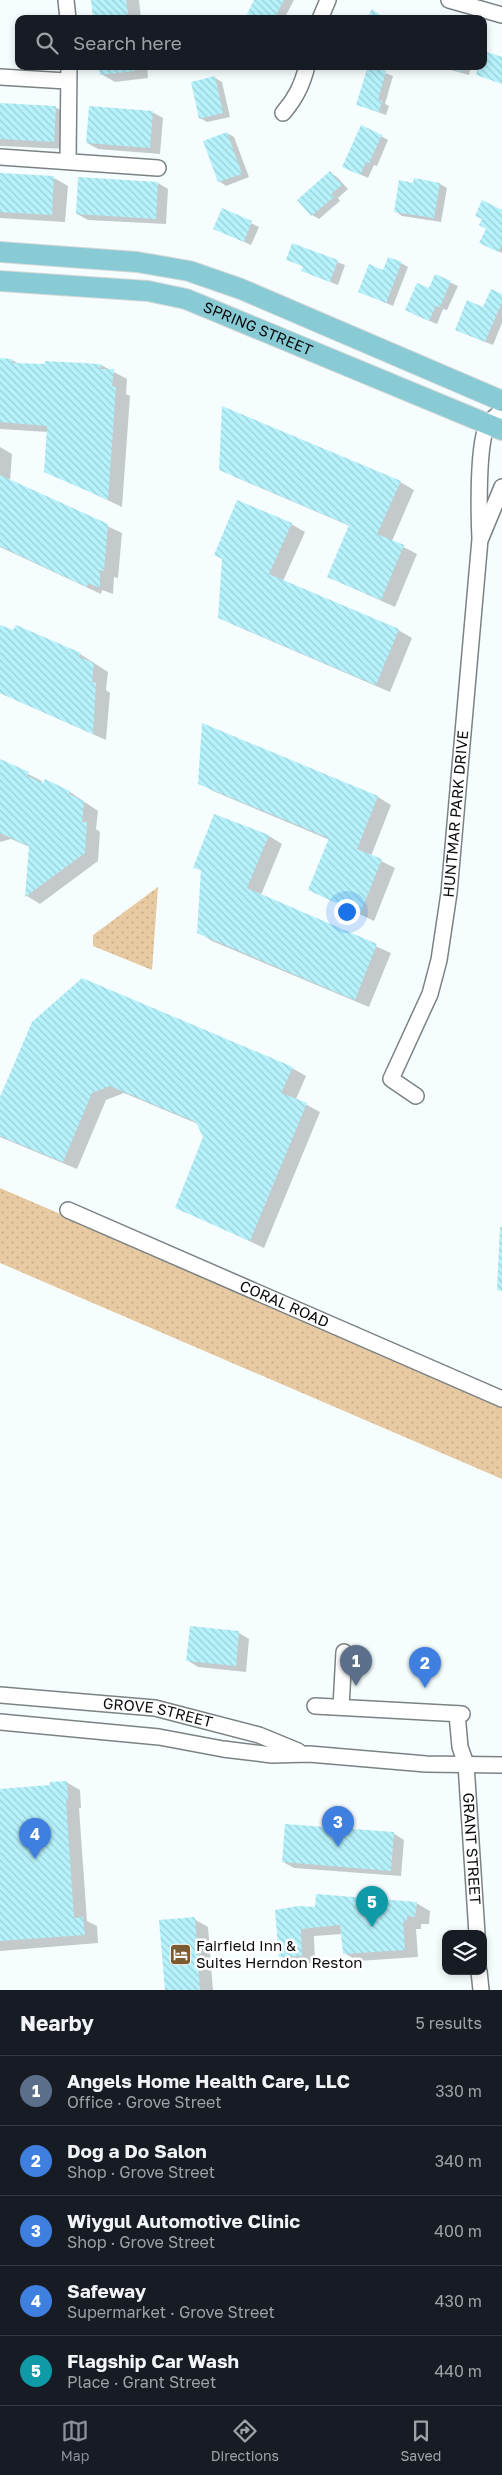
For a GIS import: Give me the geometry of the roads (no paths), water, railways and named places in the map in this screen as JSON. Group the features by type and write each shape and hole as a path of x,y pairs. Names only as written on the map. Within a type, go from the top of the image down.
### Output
{"main road":[{"name":"SPRING STREET","path":"0,252 137,262 190,271 241,289 502,401"},
{"name":"SPRING STREET","path":"0,281 148,291 186,299 495,428"}],"street":[{"path":"66,0 68,15"},
{"path":"322,15 328,0"},
{"path":"449,0 502,15"},
{"path":"283,113 294,100 302,84 306,70"},
{"path":"0,77 68,74 70,100 68,161"},
{"path":"0,157 158,168"},
{"path":"495,428 502,410"},
{"name":"HUNTMAR PARK DRIVE","path":"416,1096 391,1079 430,994 439,960 449,893 480,539 478,503 484,440 495,428"},
{"name":"HUNTMAR PARK DRIVE","path":"480,539 502,487"},
{"name":"CORAL ROAD","path":"68,1210 502,1400"},
{"path":"315,1706 340,1707 344,1652"},
{"name":"GROVE STREET","path":"0,1694 155,1708 259,1735 309,1754"},
{"name":"GRANT STREET","path":"340,1707 459,1714 460,1747 466,1764 476,1930"},
{"name":"GROVE STREET","path":"0,1722 159,1737 223,1749 272,1755 309,1754 418,1763 502,1765"},
{"path":"479,1975 481,1990"}],"place":[{"name":"Angels Home Health Care, LLC","path":"356,1686"},
{"name":"Dog a Do Salon","path":"425,1688"},
{"name":"Wiygul Automotive Clinic","path":"338,1847"},
{"name":"Safeway","path":"35,1859"},
{"name":"Flagship Car Wash","path":"372,1927"},
{"name":"Fairfield Inn & Suites Herndon Reston","path":"180,1955"}]}
